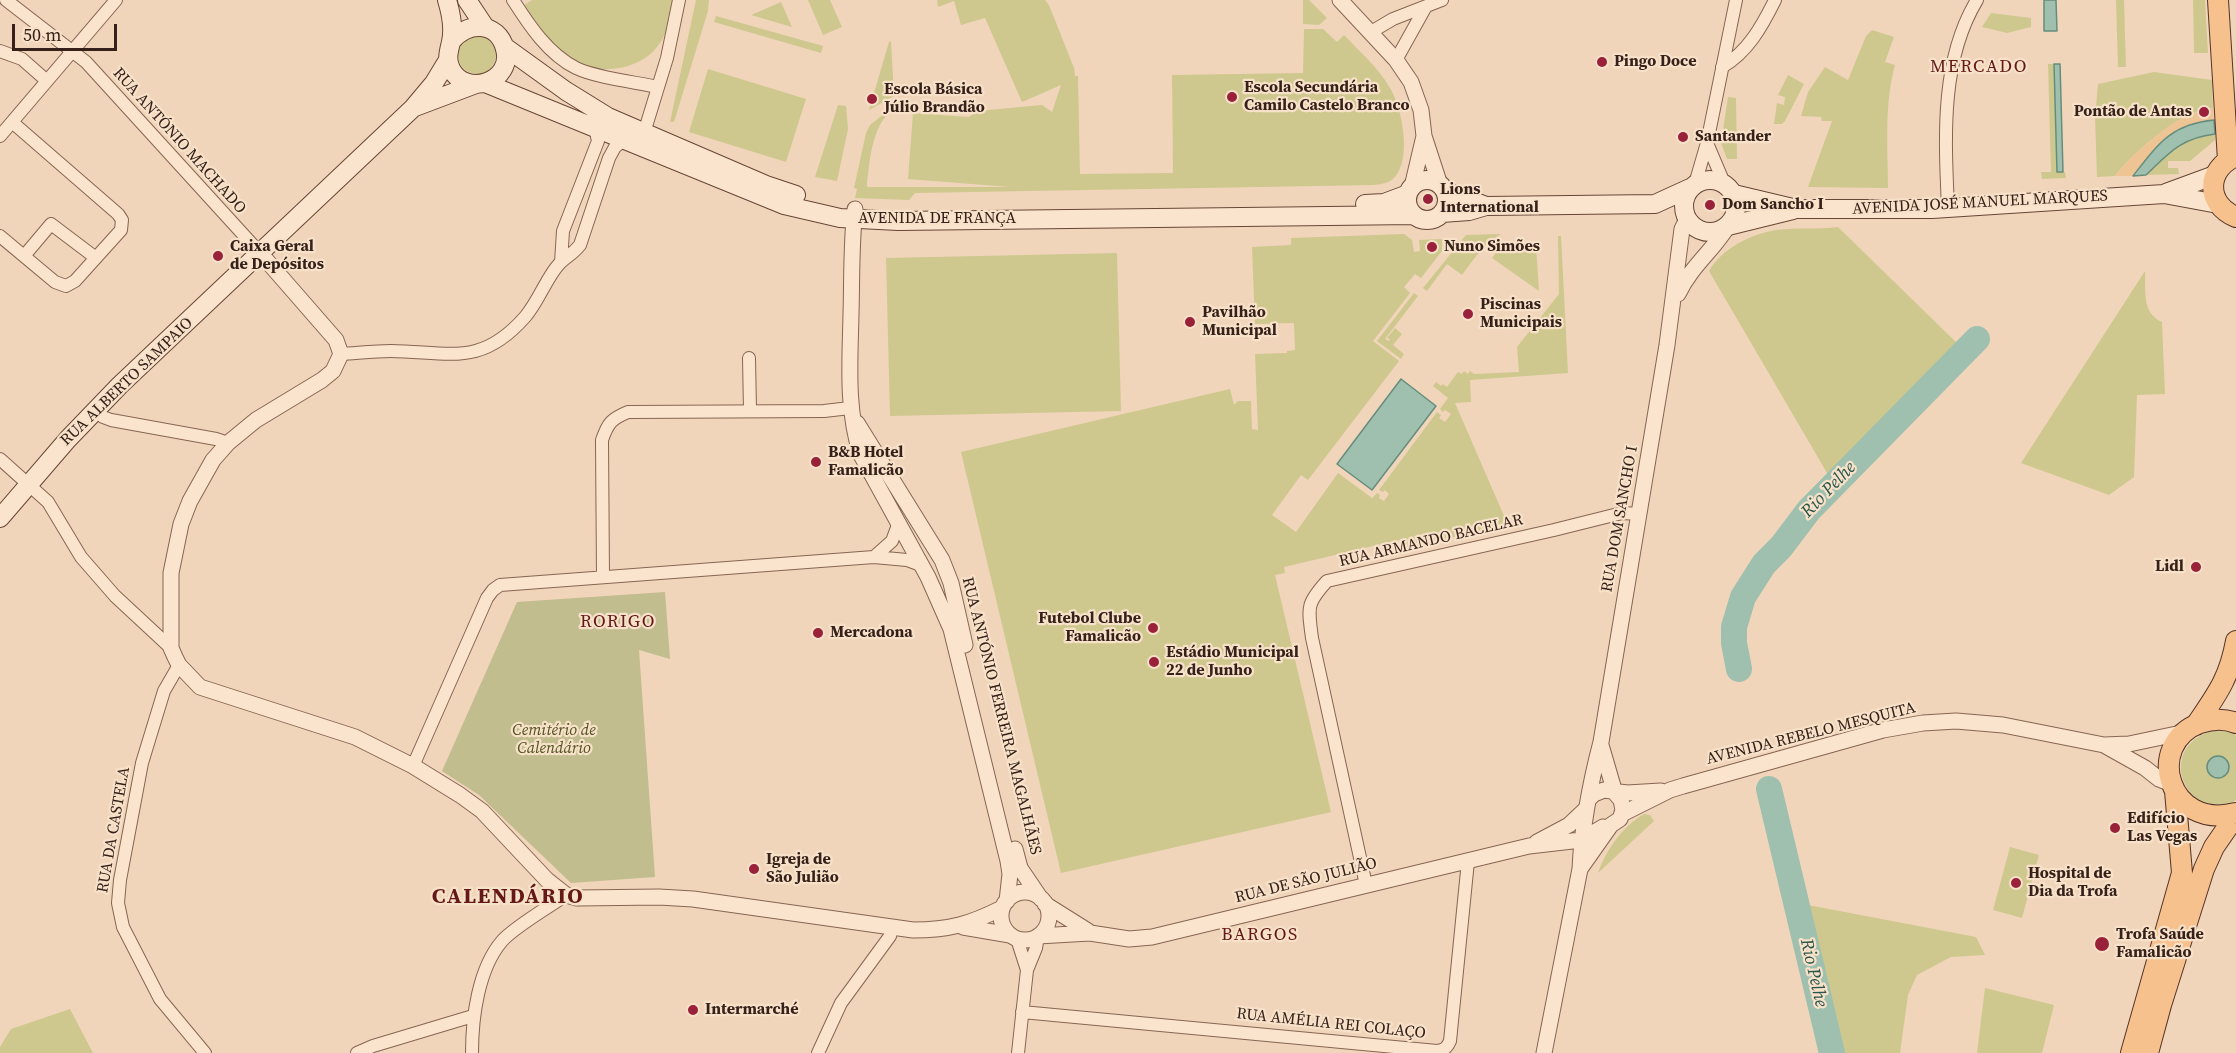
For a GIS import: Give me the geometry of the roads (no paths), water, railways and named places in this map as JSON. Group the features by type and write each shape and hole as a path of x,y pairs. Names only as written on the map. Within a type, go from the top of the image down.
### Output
{"main road":[{"path":"447,0 452,24 448,60"},
{"name":"AVENIDA DE FRANÇA","path":"467,0 484,27 501,38 505,47 599,111 644,133 787,193 854,214 898,210 1375,204 1384,203 1410,190"},
{"path":"2218,0 2226,164 2214,193 2218,204 2235,222"},
{"path":"451,42 456,35 469,27 484,27"},
{"path":"413,108 481,84 498,75 503,69 505,47"},
{"name":"AVENIDA DE FRANÇA","path":"448,60 451,70 466,82 481,84 762,197 813,213 1414,215"},
{"name":"RUA ALBERTO SAMPAIO","path":"0,518 95,410 413,108 448,60"},
{"path":"610,134 628,138 644,133"},
{"name":"AVENIDA JOSÉ MANUEL MARQUES","path":"2164,194 2226,164"},
{"path":"1486,206 1429,180 1417,183 1410,190 1408,205 1414,215 1431,220 1442,213 1469,211 1486,206 1655,204 1709,179 1729,188 1737,208 1736,215 1728,226 1718,232 1706,232 1695,228 1687,219 1655,204"},
{"path":"1687,219 1684,206 1687,194 1693,186"},
{"path":"1442,213 1447,203 1443,188"},
{"name":"AVENIDA JOSÉ MANUEL MARQUES","path":"1729,188 1797,209"},
{"name":"AVENIDA JOSÉ MANUEL MARQUES","path":"1728,226 1797,209 1948,208 2164,194 2218,204"},
{"path":"2131,1053 2181,873 2173,788 2169,770 2170,756 2176,743 2191,728 2225,681 2236,641"},
{"path":"2191,728 2220,720 2236,723"},
{"path":"2173,788 2183,803 2195,811 2209,816 2223,817 2236,814"},
{"path":"2148,1053 2204,869 2214,847 2236,814"},
{"path":"2214,847 2236,832"}],"street":[{"name":"RUA ANTÓNIO MACHADO","path":"6,0 86,62 261,254"},
{"path":"0,136 116,0"},
{"path":"513,0 530,27 545,43 576,68 658,87"},
{"path":"644,133 658,87 679,0"},
{"path":"1340,0 1396,60 1411,82 1417,95 1424,136 1443,188"},
{"path":"1371,32 1393,19 1442,0"},
{"path":"1693,186 1707,143 1736,0"},
{"path":"1722,67 1745,48 1775,0"},
{"path":"1948,208 1947,102 1957,43 1977,0"},
{"path":"1396,60 1425,8"},
{"path":"0,51 22,59 46,81"},
{"path":"0,236 55,282 66,285 75,281 121,230 122,220 118,214 12,122"},
{"path":"341,354 390,351 454,355 482,350 497,343 526,316 561,262 573,255 580,245 609,158 615,147 610,134 598,141 563,231 561,262"},
{"path":"1410,190 1424,136"},
{"path":"1707,143 1729,188"},
{"name":"RUA ANTÓNIO FERREIRA MAGALHÃES","path":"854,214 850,408 854,434 861,455 943,608 958,652 1008,861 1010,874 1005,904"},
{"name":"RUA DOM SANCHO I","path":"1544,1053 1580,869 1581,840 1601,742 1640,514 1674,302 1681,238 1687,219"},
{"path":"24,256 51,224 96,258"},
{"name":"RUA DOM SANCHO I","path":"1674,302 1687,276 1720,239 1728,226"},
{"path":"171,648 171,573 181,524 190,501 213,460 228,443 256,420 333,371 341,354 336,340 261,254"},
{"path":"749,358 750,410"},
{"path":"603,578 602,440 607,425 616,416 628,411 824,411 850,408"},
{"name":"RUA ANTÓNIO FERREIRA MAGALHÃES","path":"850,408 862,432 937,551 947,571 1017,860 1043,901"},
{"path":"95,410 111,420 216,438 228,443"},
{"path":"0,459 54,511 81,558 115,596 171,648 179,665 200,687 345,733 413,766 482,811 547,880 566,895 590,899 642,897 693,899 892,928 936,930 957,927 980,928 1013,937 1032,939 1045,929 1048,912 1043,901 1027,893 1019,893 1005,904 957,927"},
{"path":"890,507 904,499"},
{"name":"RUA ARMANDO BACELAR","path":"1366,885 1312,638 1309,613 1311,600 1327,581 1622,513 1640,514"},
{"path":"874,557 892,541 898,525"},
{"path":"413,766 487,598 501,585 874,557 907,560 925,572"},
{"name":"RUA ANTÓNIO FERREIRA MAGALHÃES","path":"925,572 947,571"},
{"name":"RUA DA CASTELA","path":"179,665 164,691 142,763 120,880 118,903 123,927 160,999 205,1053"},
{"name":"AVENIDA REBELO MESQUITA","path":"1615,793 1670,790 1883,730 1923,723 1956,721 2003,725 2104,746 2145,768 2173,788"},
{"name":"AVENIDA REBELO MESQUITA","path":"2104,746 2128,744 2191,728"},
{"name":"RUA DOM SANCHO I","path":"1580,869 1623,805 1615,793 1601,742"},
{"path":"1609,770 1623,785 1643,792"},
{"path":"1612,822 1593,823 1588,803 1599,791 1610,790 1615,793"},
{"name":"AVENIDA REBELO MESQUITA","path":"1612,822 1670,790"},
{"name":"RUA DE SÃO JULIÃO","path":"1529,846 1569,825 1588,803"},
{"name":"RUA DE SÃO JULIÃO","path":"1038,936 1090,933 1129,939 1152,937 1529,846 1581,840 1612,822"},
{"name":"RUA AMÉLIA REI COLAÇO","path":"1022,1012 1437,1052 1443,1050 1448,1047 1450,1041 1467,861"},
{"path":"472,1053 473,1016 492,956 502,940 566,895"},
{"name":"RUA DE SÃO JULIÃO","path":"1043,901 1090,933"},
{"path":"1005,904 1002,923 1013,937 1027,970"},
{"path":"818,1053 841,1003 890,936 892,928"},
{"path":"1018,1053 1027,970 1038,936"},
{"path":"357,1053 473,1016"}],"waterway":[{"name":"Rio Pelhe","path":"1739,669 1734,643 1734,627 1743,597 1764,564 1781,547 1809,510 1977,339"},
{"name":"Rio Pelhe","path":"1769,789 1832,1053"}],"place":[{"name":"Pingo Doce","path":"1602,62"},
{"name":"Escola Secundária Camilo Castelo Branco","path":"1232,97"},
{"name":"Escola Básica Júlio Brandão","path":"872,99"},
{"name":"Pontão de Antas","path":"2204,112"},
{"name":"Santander","path":"1683,137"},
{"name":"Lions International","path":"1428,199"},
{"name":"Dom Sancho I","path":"1710,205"},
{"name":"Nuno Simões","path":"1432,247"},
{"name":"Caixa Geral de Depósitos","path":"218,256"},
{"name":"Piscinas Municipais","path":"1468,314"},
{"name":"Pavilhão Municipal","path":"1190,322"},
{"name":"B&B Hotel Famalicão","path":"816,462"},
{"name":"Lidl","path":"2196,567"},
{"name":"Futebol Clube Famalicão","path":"1153,628"},
{"name":"Mercadona","path":"818,633"},
{"name":"Estádio Municipal 22 de Junho","path":"1154,662"},
{"name":"Edifício Las Vegas","path":"2115,828"},
{"name":"Igreja de São Julião","path":"754,869"},
{"name":"Hospital de Dia da Trofa","path":"2016,883"},
{"name":"Trofa Saúde Famalicão","path":"2102,944"},
{"name":"Intermarché","path":"693,1010"}],"district":[{"name":"MERCADO","path":"1979,67"},
{"name":"RORIGO","path":"618,622"},
{"name":"CALENDÁRIO","path":"508,897"},
{"name":"BARGOS","path":"1260,935"}],"park label":[{"name":"Cemitério de Calendário","path":"554,740"}]}
